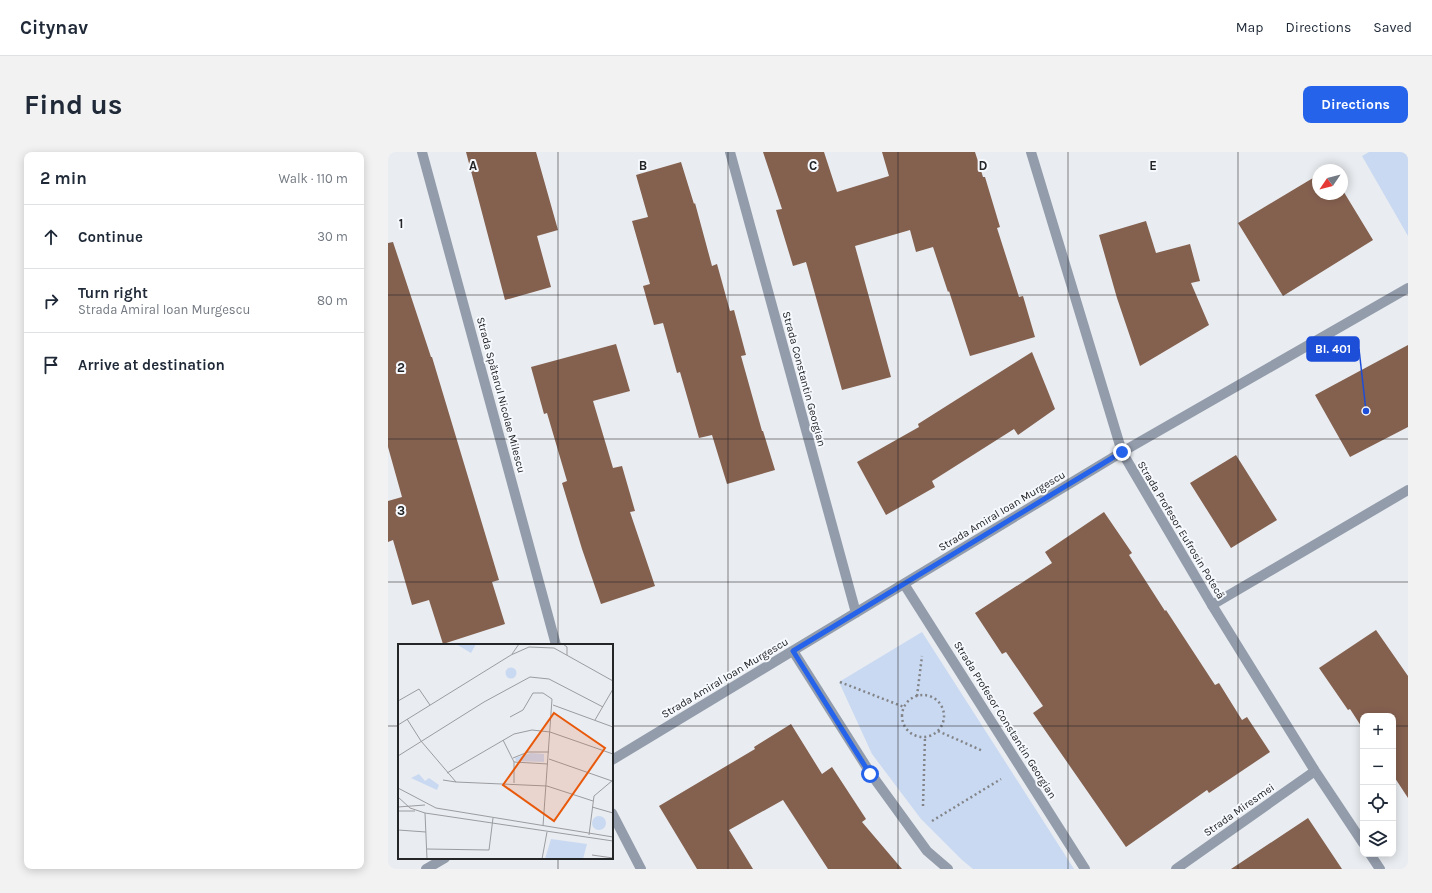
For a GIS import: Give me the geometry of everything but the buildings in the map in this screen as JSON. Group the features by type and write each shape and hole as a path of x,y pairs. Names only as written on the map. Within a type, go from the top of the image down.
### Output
{"street":[{"name":"Strada Spătarul Nicolae Milescu","path":"422,152 556,644"},
{"name":"Strada Constantin Georgian","path":"730,152 856,612"},
{"name":"Strada Profesor Eufrosin Potecă","path":"1031,152 1122,452 1212,605 1315,771 1360,838"},
{"name":"Strada Amiral Ioan Murgescu","path":"613,759 1122,452 1408,288"},
{"path":"1212,605 1408,490"},
{"name":"Strada Profesor Constantin Georgian","path":"904,584 1085,869"},
{"path":"793,651 870,774 927,851 948,869"},
{"name":"Strada Miresmei","path":"1176,869 1315,771"},
{"path":"613,815 641,869"},
{"path":"1372,857 1380,869"},
{"path":"426,869 443,859"}],"path":[{"path":"839,681 904,707"},
{"path":"926,695 935,699 941,706 944,715 943,724 938,732 932,736 914,736 905,729 901,718 904,707 909,700 917,696 926,695"},
{"path":"938,732 986,752"},
{"path":"922,827 925,737"},
{"path":"913,832 1020,767"}],"shaded area":[{"path":"1369,152 1408,152 1408,236 1362,156"},
{"path":"922,632 1074,869 973,869 921,819 872,754 839,682"}],"place":[{"name":"Bl. 401","path":"1366,411"}],"route":[{"path":"870,774 793,651 1122,452"}]}
